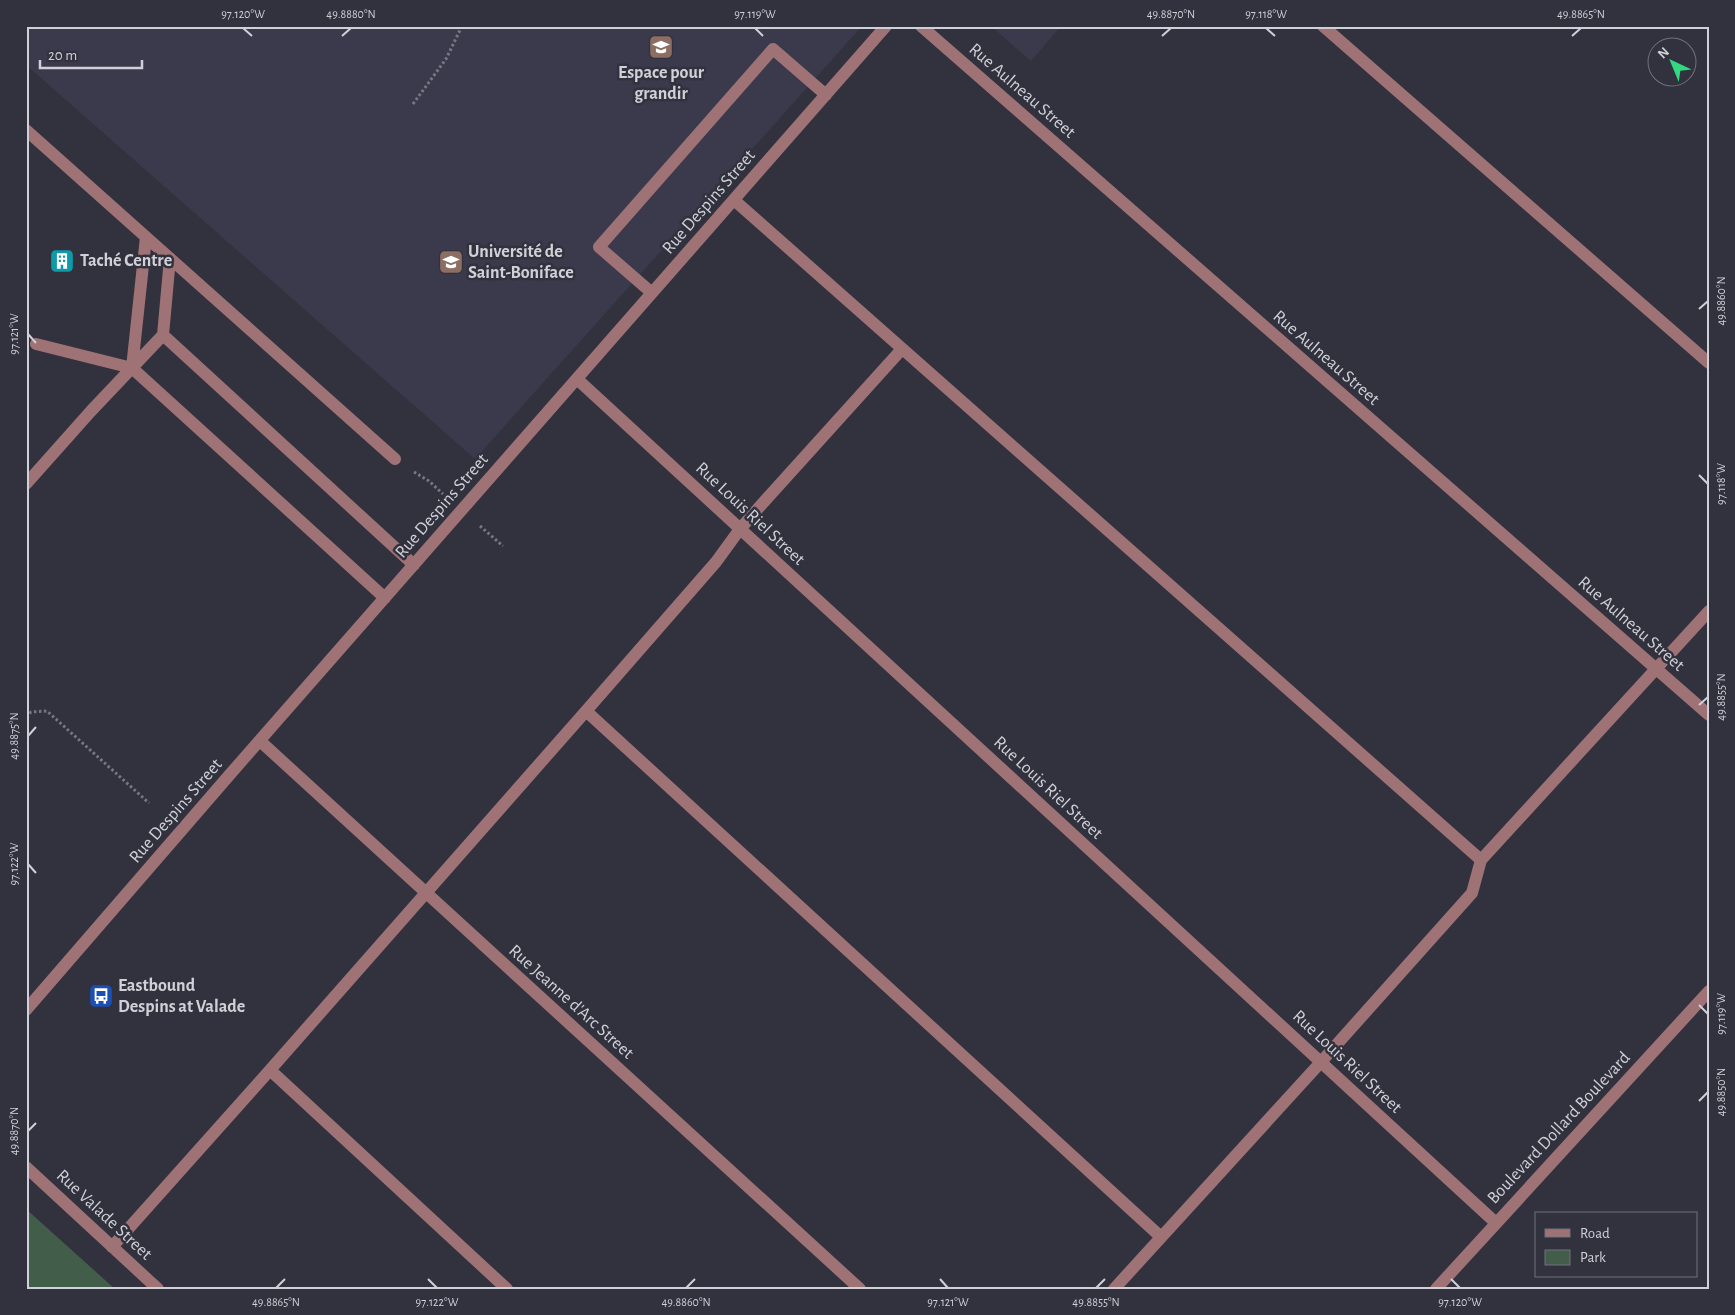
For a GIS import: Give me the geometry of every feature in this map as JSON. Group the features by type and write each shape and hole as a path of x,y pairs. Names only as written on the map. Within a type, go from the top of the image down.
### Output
{"street":[{"name":"Rue Despins Street","path":"26,1010 384,598 886,26"},
{"name":"Rue Aulneau Street","path":"921,26 1709,716"},
{"path":"1323,26 1709,362"},
{"path":"652,293 599,247 773,49 826,95"},
{"path":"26,130 395,459"},
{"path":"734,200 1481,860"},
{"path":"132,368 146,237"},
{"path":"26,484 163,335 170,258"},
{"path":"163,335 414,565"},
{"path":"36,344 132,368 384,598"},
{"path":"112,1247 586,711 719,558 740,529 902,350"},
{"name":"Rue Louis Riel Street","path":"577,379 1496,1223"},
{"path":"1114,1289 1472,893 1481,860 1709,611"},
{"path":"586,711 1161,1237"},
{"name":"Rue Jeanne d'Arc Street","path":"260,741 860,1289"},
{"name":"Boulevard Dollard Boulevard","path":"1436,1289 1709,991"},
{"path":"270,1070 507,1289"},
{"name":"Rue Valade Street","path":"26,1168 158,1289"}],"path":[{"path":"413,104 446,59 462,26"},
{"path":"26,717 31,712 47,711 149,804"}],"shaded area":[{"name":"Université de Saint-Boniface","path":"26,26 862,26 475,459 26,65"},
{"path":"991,26 1061,26 1031,61"}],"green space":[{"path":"26,1209 115,1289 26,1289"}],"place":[{"name":"Espace pour grandir","path":"661,47"},
{"name":"Taché Centre","path":"62,261"},
{"name":"Université de Saint-Boniface","path":"451,262"},
{"name":"Eastbound Despins at Valade","path":"101,996"}]}
